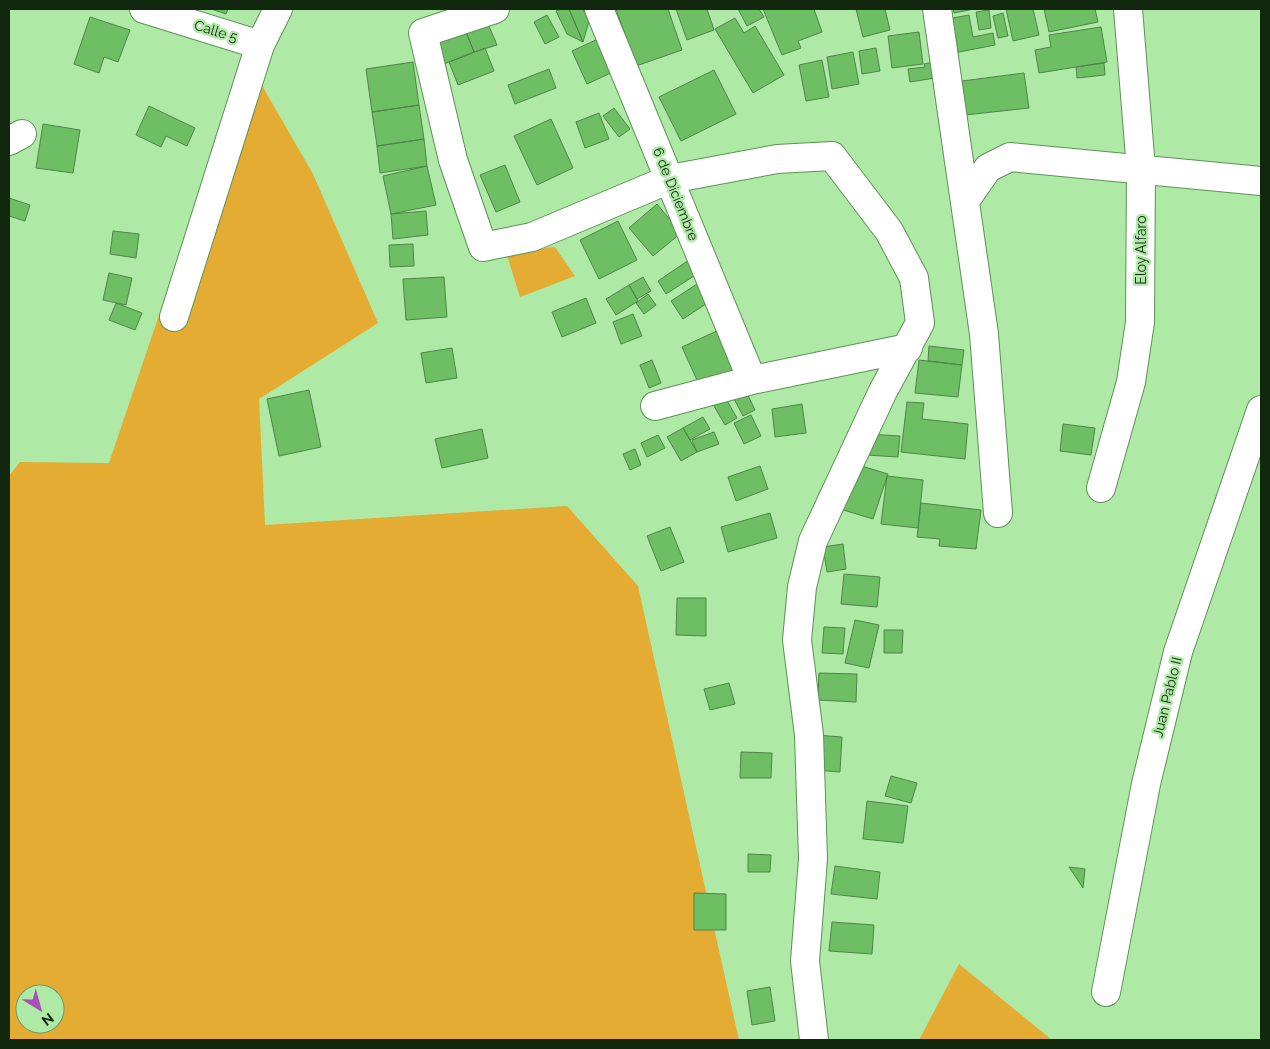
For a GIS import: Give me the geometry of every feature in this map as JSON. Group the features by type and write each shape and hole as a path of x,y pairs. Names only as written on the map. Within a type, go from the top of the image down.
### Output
{"street":[{"name":"Calle 5","path":"144,9 260,45"},
{"path":"174,317 260,45 278,9"},
{"path":"495,9 423,32 453,160 483,247 532,237 670,179 777,159 832,156 889,231 914,278 920,322 908,348 883,391 813,541 802,587 797,640 809,735 813,859 805,961 814,1040"},
{"name":"6 de Diciembre","path":"599,9 752,380"},
{"path":"937,9 984,334 998,513"},
{"name":"Eloy Alfaro","path":"1101,488 1130,382 1140,322 1141,169 1128,9"},
{"path":"965,201 988,168 1010,157 1261,181"},
{"path":"655,406 752,380 908,348"},
{"name":"Juan Pablo II","path":"1106,992 1146,784 1178,652 1261,410"}],"shaded area":[{"path":"246,58 313,174 378,323 259,399 265,525 567,506 638,586 739,1040 9,1040 9,476 20,462 109,463"},
{"path":"555,247 575,276 520,297 506,252"},
{"path":"959,964 1052,1040 919,1040"}],"building":[{"path":"211,9 228,9 226,14"},
{"path":"569,9 583,42 567,34 556,11"},
{"path":"569,9 583,9 589,21 583,42"},
{"path":"616,9 668,9 682,50 636,66"},
{"path":"676,9 707,9 714,30 687,40"},
{"path":"738,9 759,9 764,17 747,26"},
{"path":"763,9 814,9 822,32 798,41 801,48 782,55"},
{"path":"856,9 885,9 890,30 863,37"},
{"path":"953,9 974,9 954,13"},
{"path":"1006,9 1033,9 1039,35 1013,41"},
{"path":"1044,9 1095,9 1098,22 1049,32"},
{"path":"989,10 991,28 979,30 976,12"},
{"path":"483,12 497,45 474,52 462,22"},
{"path":"1003,13 1008,36 998,38 993,16"},
{"path":"547,15 559,37 545,44 534,22"},
{"path":"969,15 973,37 993,33 995,45 949,54 942,20"},
{"path":"90,17 130,30 118,62 104,57 99,73 74,64"},
{"path":"735,18 744,33 755,26 784,75 753,93 715,29"},
{"path":"462,22 474,52 444,64 433,31"},
{"path":"1101,27 1107,62 1039,73 1035,50 1051,47 1049,35"},
{"path":"919,32 923,64 892,68 888,36"},
{"path":"600,38 615,71 587,84 572,51"},
{"path":"485,48 494,71 458,85 449,62"},
{"path":"876,48 880,71 862,74 859,51"},
{"path":"853,52 859,84 832,89 827,57"},
{"path":"822,60 829,97 806,101 799,65"},
{"path":"413,62 419,105 372,112 366,69"},
{"path":"933,62 935,78 910,82 908,69 925,67 924,64"},
{"path":"1104,63 1105,75 1077,78 1076,67"},
{"path":"549,69 556,88 515,104 508,85"},
{"path":"714,70 736,114 681,141 659,97"},
{"path":"1024,73 1029,108 965,115 962,81"},
{"path":"419,105 424,139 377,146 372,112"},
{"path":"149,106 195,128 187,146 166,136 161,147 136,135"},
{"path":"614,108 630,129 619,137 603,116"},
{"path":"599,113 609,139 585,148 576,122"},
{"path":"551,119 573,168 537,185 514,136"},
{"path":"43,124 80,130 73,173 36,168"},
{"path":"424,139 427,166 380,173 377,146"},
{"path":"505,165 520,202 496,212 480,175"},
{"path":"427,166 436,205 391,214 383,176"},
{"path":"9,198 30,205 25,221 9,216"},
{"path":"657,204 681,233 653,256 629,228"},
{"path":"426,211 428,235 393,239 391,214"},
{"path":"618,221 637,260 599,279 580,240"},
{"path":"113,231 139,234 136,258 110,254"},
{"path":"413,244 414,266 390,267 389,245"},
{"path":"689,260 697,274 666,294 658,281"},
{"path":"109,273 132,278 126,305 103,300"},
{"path":"444,277 447,317 406,320 403,279"},
{"path":"643,277 651,291 637,299 629,285"},
{"path":"700,282 712,300 683,319 671,301"},
{"path":"629,285 638,301 616,315 606,299"},
{"path":"648,294 656,305 644,314 636,303"},
{"path":"586,298 596,323 562,337 552,312"},
{"path":"116,303 142,313 135,330 109,320"},
{"path":"633,314 642,336 621,344 613,322"},
{"path":"719,330 738,372 701,389 682,347"},
{"path":"929,346 964,350 962,365 928,361"},
{"path":"452,348 457,378 426,383 421,353"},
{"path":"652,360 661,383 649,388 640,365"},
{"path":"919,360 962,365 958,397 915,393"},
{"path":"742,383 755,410 743,416 729,389"},
{"path":"309,390 321,447 279,456 267,399"},
{"path":"722,392 737,418 725,425 710,399"},
{"path":"907,402 924,403 922,419 968,424 965,459 901,452"},
{"path":"802,404 806,433 775,437 772,409"},
{"path":"751,415 761,436 744,444 734,423"},
{"path":"703,417 710,429 690,440 683,428"},
{"path":"1063,424 1095,428 1091,455 1060,451"},
{"path":"683,428 697,452 681,461 667,437"},
{"path":"482,429 488,458 442,468 435,439"},
{"path":"714,432 719,444 697,452 692,440"},
{"path":"867,434 900,436 898,457 866,455"},
{"path":"658,435 665,448 647,457 641,443"},
{"path":"635,449 641,465 630,470 623,454"},
{"path":"855,464 888,474 873,519 840,509"},
{"path":"760,466 768,489 736,501 728,477"},
{"path":"887,476 923,480 918,528 881,524"},
{"path":"921,503 981,510 976,549 939,546 940,539 917,537"},
{"path":"770,513 777,538 728,552 721,527"},
{"path":"670,527 684,562 661,571 647,536"},
{"path":"843,544 846,569 827,572 823,547"},
{"path":"844,574 880,577 877,607 841,604"},
{"path":"677,598 706,598 706,636 676,635"},
{"path":"855,620 879,625 869,668 845,663"},
{"path":"824,627 845,628 843,654 822,653"},
{"path":"884,630 903,630 902,653 884,653"},
{"path":"819,673 857,674 856,702 818,700"},
{"path":"729,683 735,704 710,710 704,689"},
{"path":"816,735 842,737 840,772 814,770"},
{"path":"741,752 772,753 771,778 740,778"},
{"path":"891,776 917,783 911,803 885,796"},
{"path":"867,801 908,806 903,843 863,839"},
{"path":"748,854 771,855 770,872 748,872"},
{"path":"835,866 880,872 877,899 831,894"},
{"path":"1069,867 1085,869 1083,888"},
{"path":"694,893 726,894 726,930 694,930"},
{"path":"832,922 874,925 872,954 829,951"},
{"path":"770,987 775,1021 752,1025 747,991"}]}
